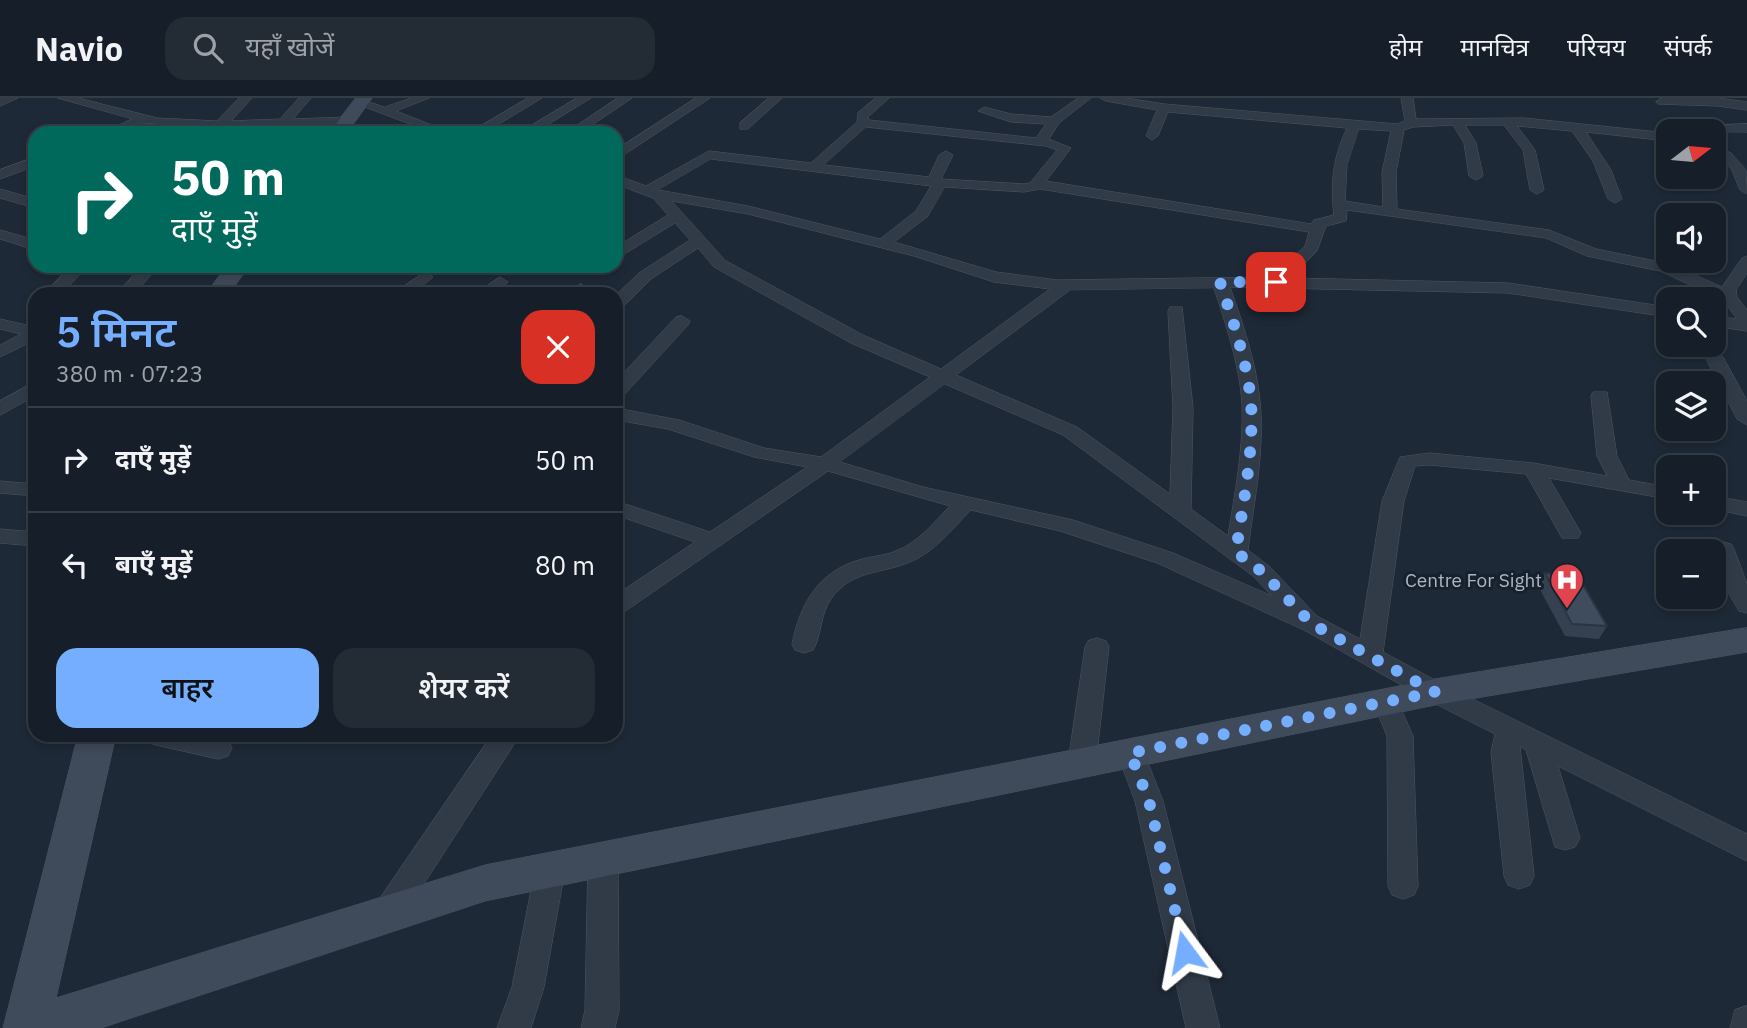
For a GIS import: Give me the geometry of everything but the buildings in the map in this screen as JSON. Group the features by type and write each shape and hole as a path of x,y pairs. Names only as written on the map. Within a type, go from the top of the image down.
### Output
{"street":[{"path":"0,102 12,98"},
{"path":"64,98 143,119 194,126"},
{"path":"219,126 246,98"},
{"path":"281,126 305,98"},
{"path":"385,111 423,98"},
{"path":"487,126 536,98"},
{"path":"537,126 585,98"},
{"path":"583,126 626,98"},
{"path":"623,151 704,98"},
{"path":"744,126 776,98"},
{"path":"863,123 862,116 883,98"},
{"path":"1044,143 1041,141 1054,121 1085,98"},
{"path":"1106,98 1164,108 1355,125 1405,125 1465,118 1656,136"},
{"path":"1390,212 1390,172 1405,125 1407,98"},
{"path":"343,126 362,100 427,126"},
{"path":"1662,102 1718,102 1747,106"},
{"path":"992,105 1011,118 1054,121"},
{"path":"1152,136 1164,108"},
{"path":"1465,118 1476,176"},
{"path":"126,126 143,119"},
{"path":"1508,122 1529,150 1537,190"},
{"path":"250,126 284,123 328,126"},
{"path":"813,167 863,123 1044,143 1065,148 1037,184"},
{"path":"1276,282 1312,248 1320,223 1341,218 1337,190 1341,160 1355,125"},
{"path":"1576,128 1600,157 1609,174 1615,200"},
{"path":"1726,129 1747,128"},
{"path":"623,196 647,191 709,155 938,183 1024,188 1037,184 1317,229"},
{"path":"882,244 922,214 938,185 946,155"},
{"path":"1726,156 1741,169 1747,190"},
{"path":"0,159 28,164"},
{"path":"0,175 28,166"},
{"path":"623,181 647,191 748,210 882,244 994,277 1066,285 1276,282 1508,288 1656,310"},
{"path":"647,191 676,216 720,264 857,340 1070,431 1261,571 1312,624"},
{"path":"0,193 28,202"},
{"path":"1340,205 1549,234 1592,253 1664,267 1729,298 1747,321"},
{"path":"623,250 676,216"},
{"path":"0,234 28,242"},
{"path":"623,297 645,276 699,241"},
{"path":"1729,298 1730,285 1747,261"},
{"path":"59,287 73,273"},
{"path":"132,287 144,273"},
{"path":"411,287 425,277"},
{"path":"493,287 500,282"},
{"path":"1220,282 1239,341 1251,402 1250,460 1236,552"},
{"path":"623,601 825,464 1066,285"},
{"path":"1176,311 1183,408 1180,511"},
{"path":"623,384 682,321"},
{"path":"1726,323 1747,326"},
{"path":"0,324 28,331"},
{"path":"0,352 28,332"},
{"path":"1714,357 1747,419"},
{"path":"0,409 28,392"},
{"path":"1600,396 1607,456 1621,484"},
{"path":"623,415 672,424 761,453 825,464 918,492 1065,525 1165,558 1312,624 1435,692 1747,848"},
{"path":"1370,656 1393,500 1407,461 1430,459 1532,469 1656,491"},
{"path":"1532,469 1570,533"},
{"path":"0,486 28,489"},
{"path":"804,644 813,608 833,579 851,569 905,557 966,503"},
{"path":"1726,505 1747,509"},
{"path":"623,510 713,540"},
{"path":"0,536 28,538"},
{"path":"1726,558 1733,580 1747,605"},
{"path":"32,1028 485,883 1435,692 1747,640"},
{"path":"1082,762 1097,647"},
{"path":"1386,702 1400,736 1403,886"},
{"path":"1509,730 1505,752 1519,876"},
{"path":"26,1028 95,742"},
{"path":"189,742 218,748"},
{"path":"387,914 502,742"},
{"path":"1538,744 1565,838"},
{"path":"1130,753 1149,801 1203,1028"},
{"path":"598,1028 601,1010 603,859"},
{"path":"514,1028 528,988 550,870"},
{"path":"1746,1028 1747,1022"}],"place":[{"name":"Centre For Sight","path":"1567,610"}],"route":[{"path":"1185,952 1149,801 1130,753 1435,692 1312,624 1261,571 1236,552 1250,460 1251,402 1239,341 1220,282 1276,282"}]}
